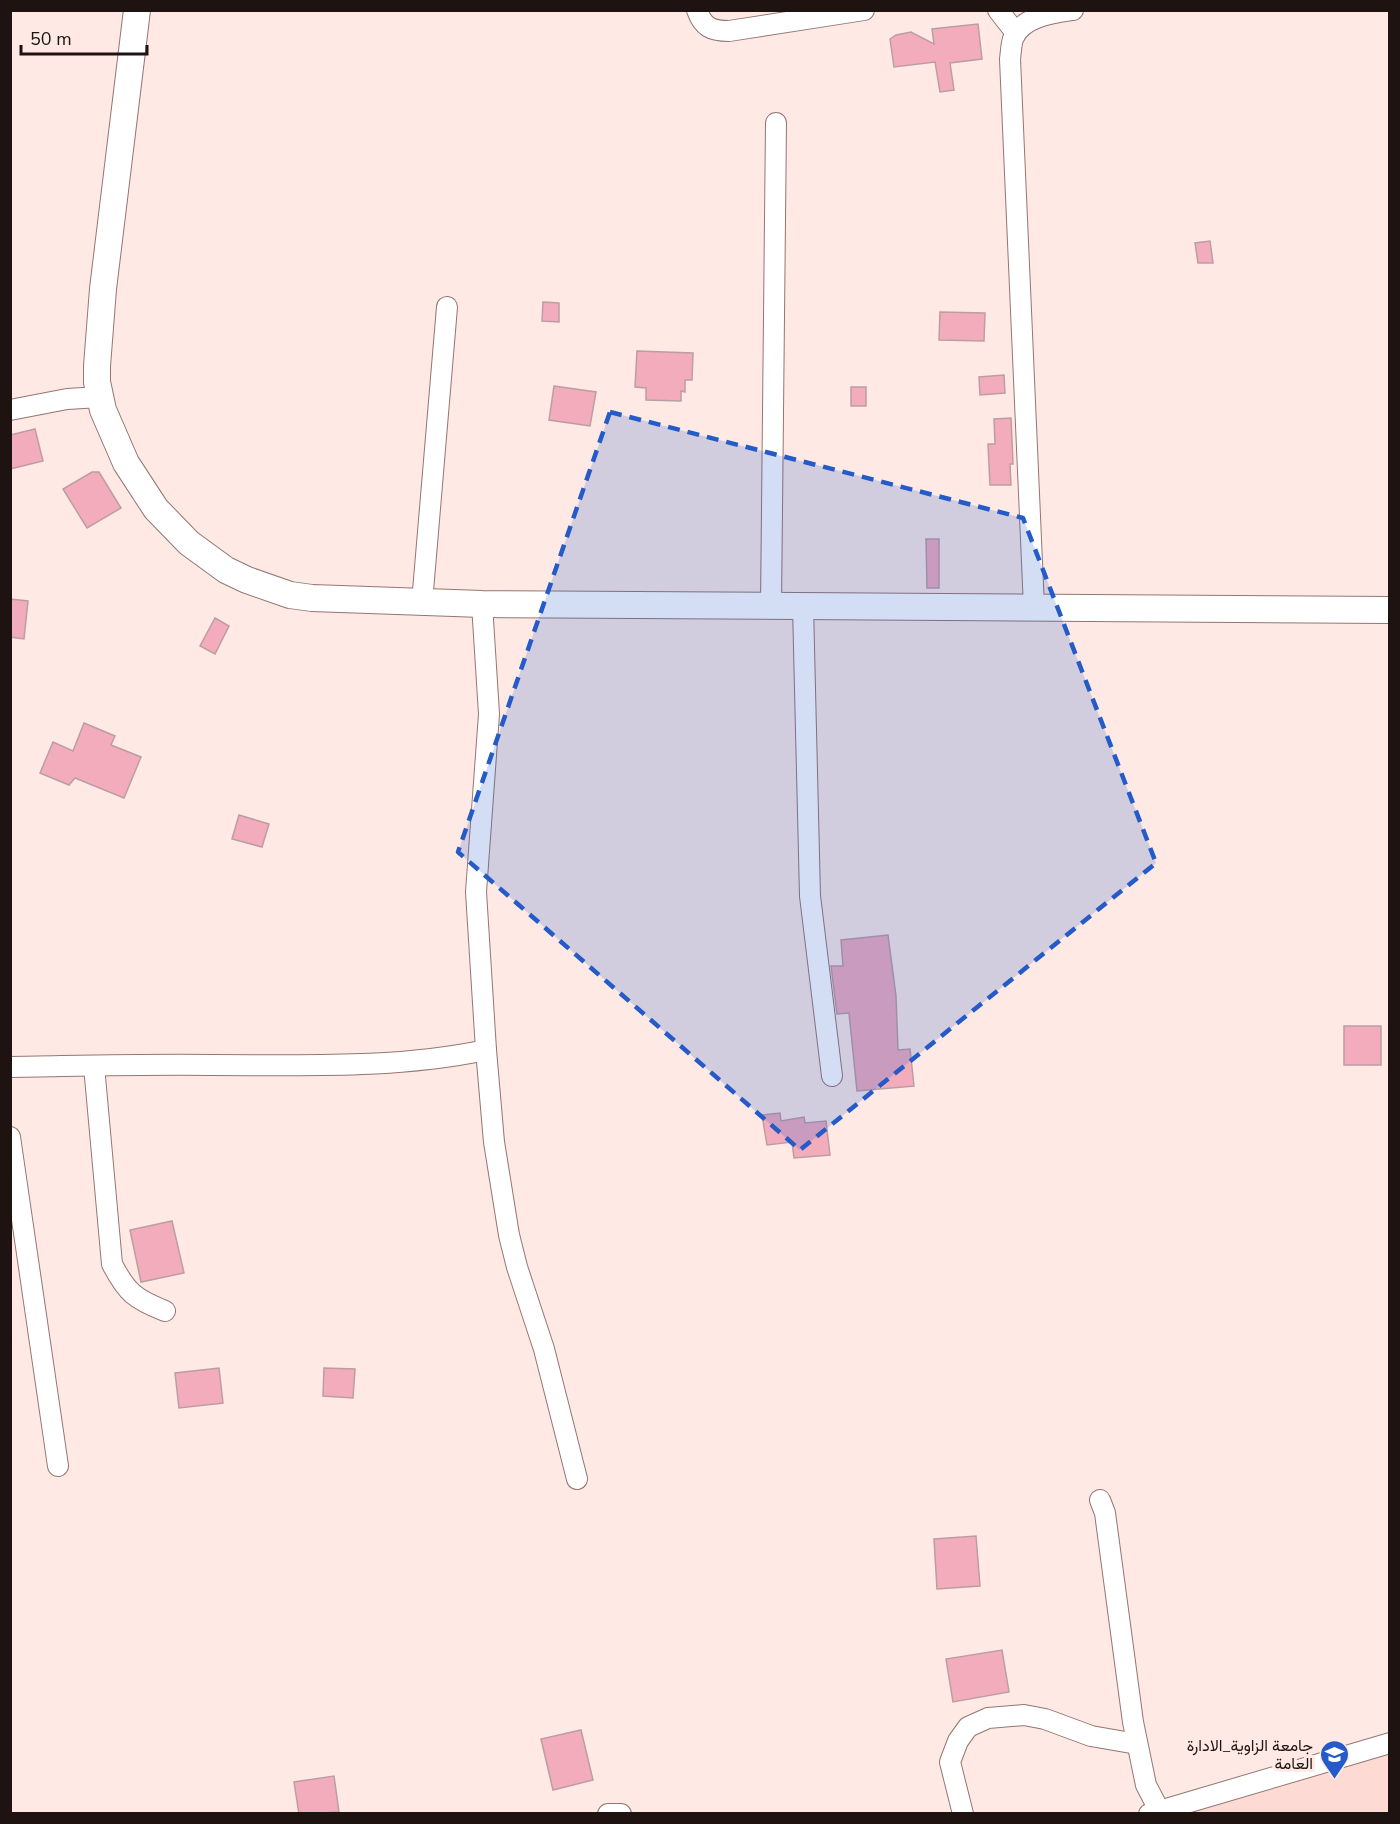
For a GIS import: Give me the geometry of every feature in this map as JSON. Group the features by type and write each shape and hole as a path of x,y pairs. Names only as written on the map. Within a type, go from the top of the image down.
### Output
{"street":[{"path":"137,10 103,289 97,366 100,397 114,438 140,486 156,509 189,543 216,564 247,580 290,595 365,602 1389,610"},
{"path":"697,10 705,26 715,31 729,31 864,10"},
{"path":"998,10 1016,33"},
{"path":"1034,608 1010,59 1012,40 1031,15 1073,10"},
{"path":"771,606 776,123"},
{"path":"422,603 447,307"},
{"path":"10,411 68,399 100,397"},
{"path":"482,604 489,714 476,892 494,1142 509,1235 544,1349 577,1479"},
{"path":"802,606 810,896 832,1077"},
{"path":"10,1067 354,1066 441,1059 486,1050"},
{"path":"94,1066 112,1264 123,1285 141,1302 165,1311"},
{"path":"10,1137 58,1466"},
{"path":"1100,1500 1105,1513 1137,1744 1154,1812 1389,1743"},
{"path":"963,1814 950,1762 958,1741 968,1727 988,1718 1024,1715 1091,1736 1137,1744"},
{"path":"608,1814 621,1814"}],"highlighted area":[{"path":"610,412 1023,518 1156,863 800,1150 458,852"}],"shaded area":[{"name":"جامعة الزاوية_الادارة العامة","path":"1389,1747 1389,1813 1169,1813"}],"building":[{"path":"978,24 982,59 950,63 954,90 940,92 935,62 894,67 890,39 896,35 911,32 934,44 932,29"},
{"path":"1210,241 1213,263 1198,263 1195,243"},
{"path":"543,302 559,303 559,322 542,321"},
{"path":"940,312 985,313 984,341 939,340"},
{"path":"637,351 693,353 692,380 685,380 685,392 681,391 681,401 646,400 646,388 635,387"},
{"path":"1004,375 1005,393 980,395 979,377"},
{"path":"554,386 596,392 590,426 549,420"},
{"path":"851,387 866,387 866,406 851,406"},
{"path":"1011,418 1013,464 1010,464 1011,485 990,485 988,444 995,444 994,419"},
{"path":"35,429 43,461 10,469 10,435"},
{"path":"92,472 99,472 121,508 87,528 63,489"},
{"path":"926,539 939,539 939,588 927,588"},
{"path":"10,599 28,601 24,639 10,637"},
{"path":"215,618 229,626 215,654 200,646"},
{"path":"84,723 115,736 111,745 141,757 124,798 75,778 69,785 40,773 53,742 73,751"},
{"path":"239,815 269,824 262,847 232,839"},
{"path":"888,935 896,996 898,1050 910,1049 914,1086 857,1091 849,1013 837,1014 831,966 843,966 841,940"},
{"path":"1344,1026 1381,1026 1381,1065 1344,1065"},
{"path":"780,1113 781,1121 804,1117 805,1123 826,1121 830,1155 794,1158 792,1142 767,1145 762,1115"},
{"path":"172,1221 184,1273 141,1282 130,1230"},
{"path":"219,1368 223,1403 179,1408 175,1373"},
{"path":"324,1368 355,1369 353,1398 323,1396"},
{"path":"976,1536 980,1586 937,1589 934,1539"},
{"path":"1002,1650 1009,1692 953,1702 946,1659"},
{"path":"581,1730 593,1780 553,1790 541,1739"},
{"path":"334,1776 339,1812 299,1814 294,1782"}],"place":[{"name":"جامعة الزاوية_الادارة العامة","path":"1334,1780"}]}
